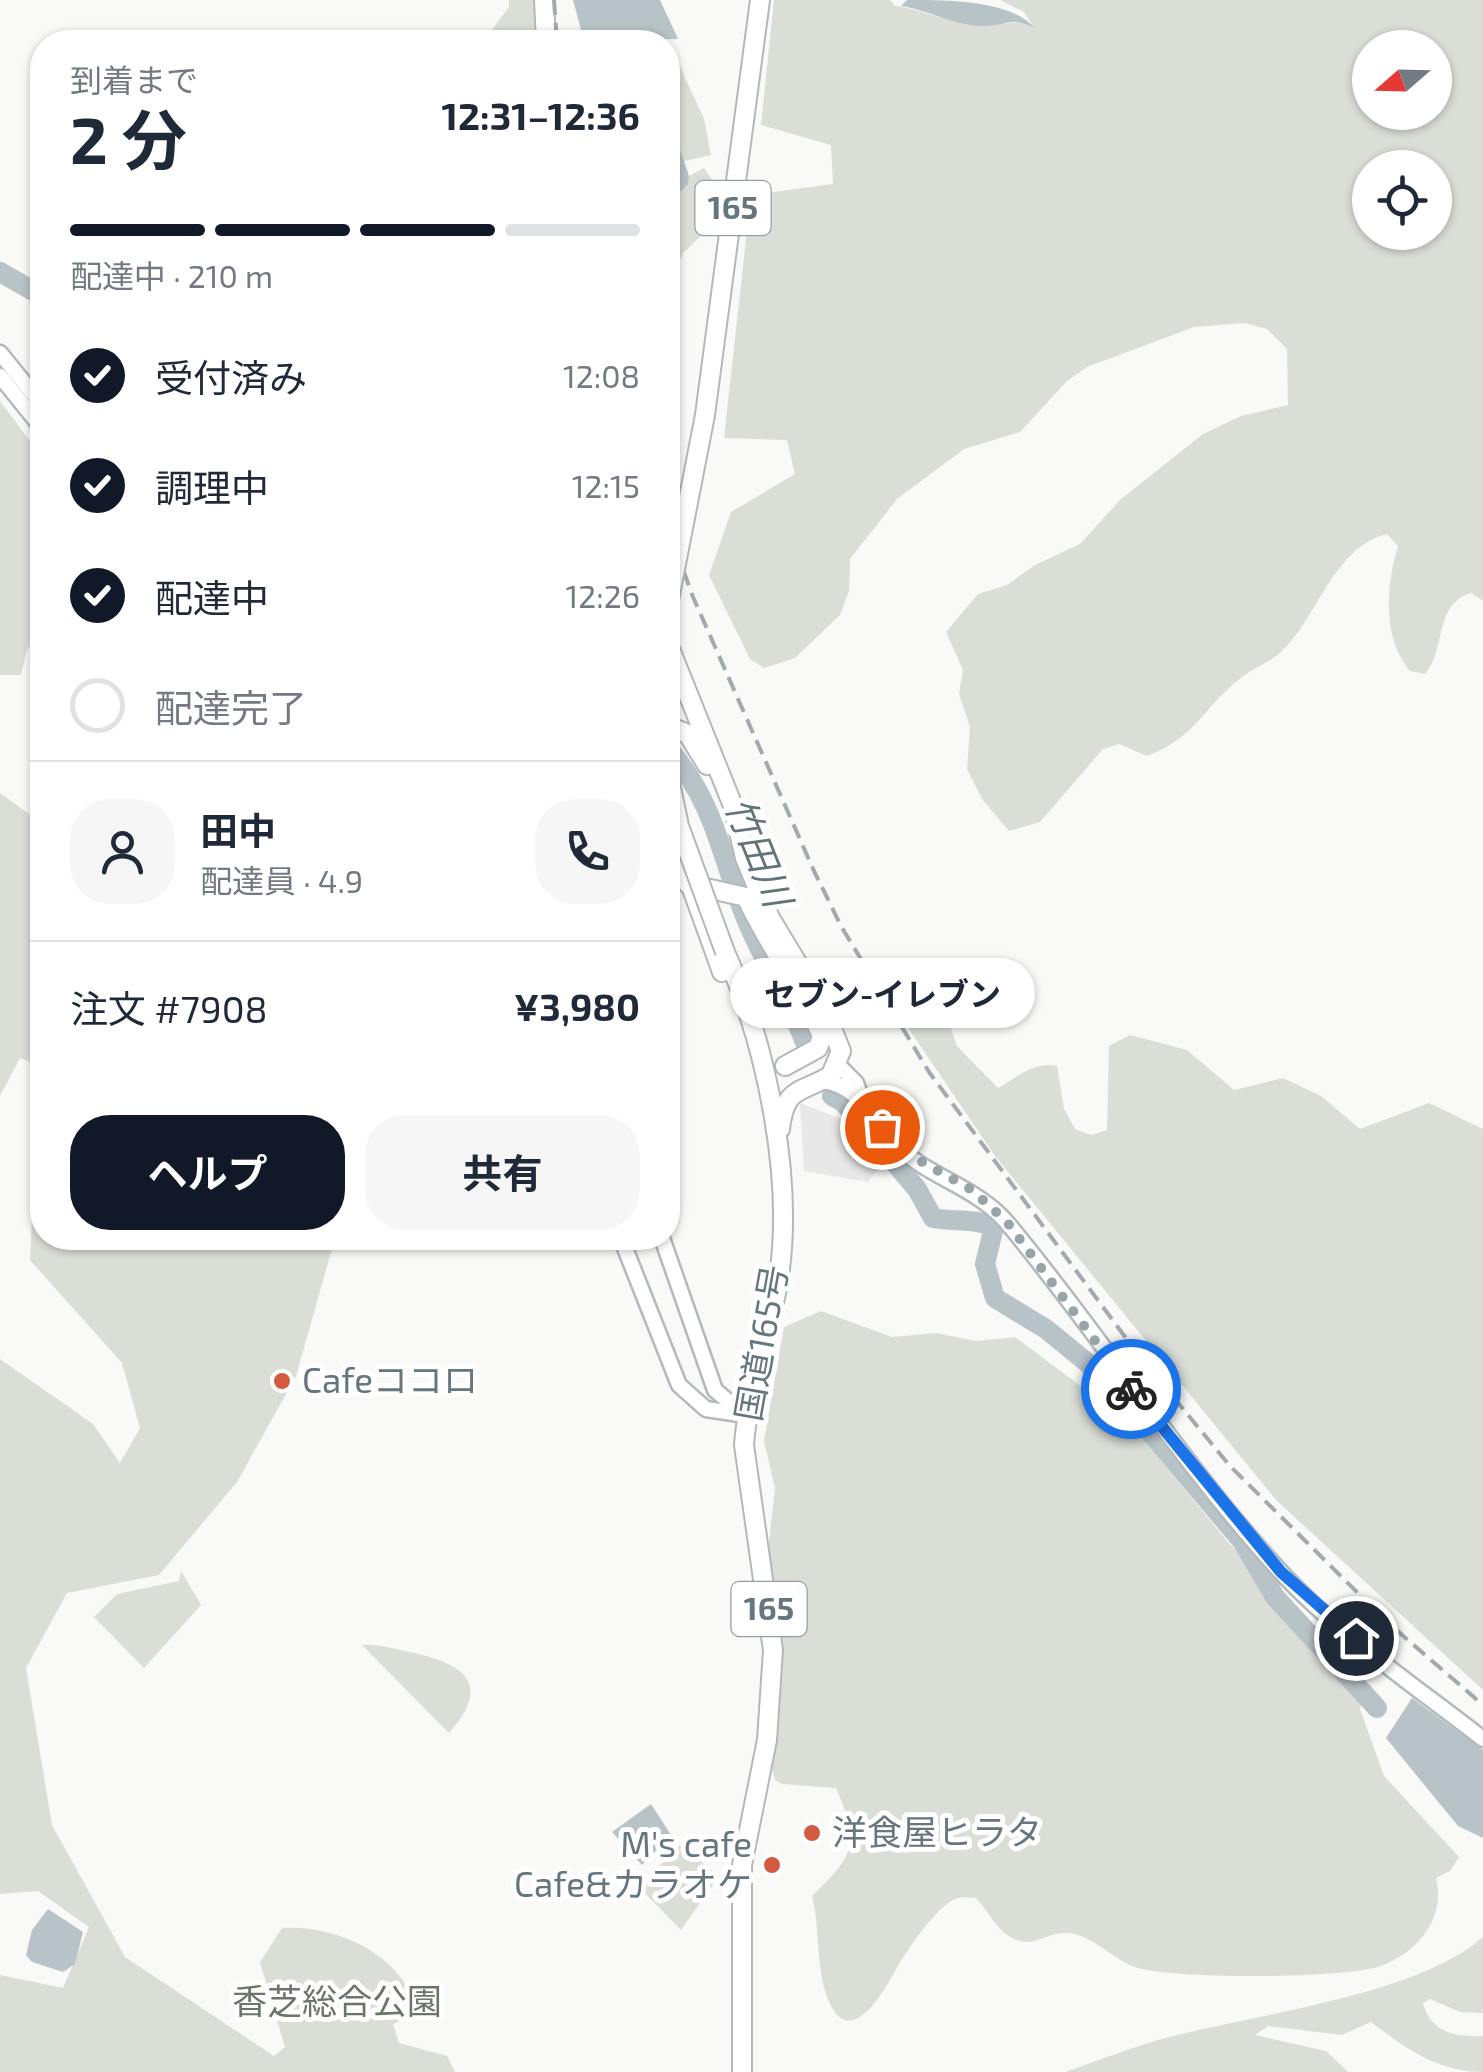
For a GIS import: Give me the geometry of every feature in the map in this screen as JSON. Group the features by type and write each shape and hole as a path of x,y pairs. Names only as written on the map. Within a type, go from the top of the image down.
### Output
{"highway":[{"path":"544,0 545,30"},
{"name":"165","path":"680,543 705,415 760,0"},
{"path":"680,673 734,806 745,858"},
{"path":"680,731 688,734 704,759 770,918 823,1006 841,1051 838,1065 820,1082 797,1089 768,1079"},
{"name":"165","path":"680,829 740,984 768,1079"},
{"name":"国道165号","path":"680,859 750,1046 778,1149"},
{"path":"688,884 738,893 822,1036 810,1056 785,1066"},
{"path":"740,984 756,1009 771,1054 785,1066 838,1065"},
{"name":"165","path":"750,1046 758,1070 768,1079"},
{"name":"国道165号","path":"768,1079 778,1149"},
{"name":"国道165号","path":"742,2072 742,1865 767,1740 773,1650 748,1481 746,1415 778,1284 781,1114 797,1089"}],"main road":[{"path":"0,353 30,390"},
{"path":"0,376 30,413"},
{"path":"838,1065 856,1083 863,1104"},
{"path":"820,1082 843,1086 901,1150 972,1190 1007,1222 1134,1393 1281,1572 1380,1659 1483,1739"},
{"path":"626,1250 680,1385 706,1409 746,1415"},
{"path":"666,1250 715,1390 723,1401 746,1415"}],"shaded area":[{"path":"573,0 660,0 674,30 581,30"},
{"path":"907,0 959,1 994,7 1023,18 1034,27 1013,22 965,24 901,6"},
{"path":"680,149 689,176 680,192"},
{"path":"800,1103 844,1120 882,1163 868,1182 804,1171"},
{"path":"1412,1698 1483,1750 1483,1838 1458,1826 1386,1738"},
{"path":"651,1804 671,1835 642,1865 612,1832"},
{"path":"48,1909 83,1932 75,1964 63,1972 32,1962 26,1955 32,1930"}],"green space":[{"path":"509,0 537,0 534,30 492,30 509,7"},
{"path":"774,0 890,0 895,6 964,24 1033,26 1024,12 1000,0 1483,0 1483,601 1471,593 1459,599 1446,617 1432,664 1425,674 1410,671 1395,643 1389,611 1398,546 1387,534 1368,541 1339,568 1280,653 1241,678 1178,740 1147,756 1119,744 1103,749 1040,822 1009,831 982,799 967,769 970,727 959,694 963,670 946,632 978,594 1007,585 1035,565 1080,544 1120,500 1203,434 1241,416 1288,405 1287,349 1267,329 1244,323 1194,327 1087,367 1067,381 1020,432 964,449 897,499 850,559 849,591 840,615 795,658 764,668 750,659 709,575 731,512 795,474 787,440 724,438 751,195 833,184 831,145 761,125"},
{"path":"680,67 704,119 711,155 684,161 680,149"},
{"path":"704,168 713,181 707,230 680,260 680,192 689,176"},
{"path":"0,401 30,441 30,646 21,675 0,675"},
{"path":"0,793 30,814 30,1062 20,1058 0,1096"},
{"path":"918,989 940,996 957,1046 998,1088 1034,1068 1057,1066 1064,1109 1075,1129 1091,1135 1107,1130 1109,1046 1130,1035 1187,1050 1234,1090 1283,1078 1321,1096 1360,1129 1429,1103 1483,1129 1483,1690 1277,1501 995,1156 892,1004 896,995"},
{"name":"香芝総合公園","path":"30,1250 332,1250 296,1376 237,1482 159,1575 67,1593 26,1668 52,1825 125,1957 274,2056 285,2047 260,1962 282,1928 323,1931 343,1937 379,1957 407,1986 416,2005 407,2018 393,2024 399,2043 447,2056 455,2072 0,2072 0,1975 63,1988 89,1927 38,1891 0,1894 0,1359 93,1424 120,1463 140,1428 122,1363 30,1260"},
{"path":"821,1311 892,1337 936,1333 976,1341 1015,1337 1130,1423 1228,1542 1338,1659 1370,1664 1360,1709 1384,1776 1459,1857 1450,1871 1436,1878 1437,1906 1418,1942 1395,1960 1362,1970 1260,1976 1158,1972 1128,1964 1073,1934 1058,1933 1030,1942 1016,1940 1002,1931 976,1898 961,1898 947,1904 926,1926 864,2014 844,2020 834,2012 823,1982 812,1896 845,1859 849,1823 836,1788 782,1784 775,1780 771,1764 768,1551 775,1488 764,1441 784,1327"},
{"path":"181,1571 201,1605 144,1668 94,1617 117,1594 179,1581"},
{"path":"362,1645 444,1662 466,1678 469,1701 449,1733"},
{"path":"680,1845 719,1876 681,1930 639,1887"},
{"path":"1483,1937 1483,2013 1460,2012 1430,1999 1423,2003 1438,2027 1483,2036 1483,2072 1437,2063 1371,2022 1342,2035 1268,2026 1255,2035 1326,2051 1348,2072 1065,2072 1166,2038 1377,1989 1454,1957"}],"waterway":[{"name":"竹田川","path":"0,272 30,289"},
{"name":"竹田川","path":"680,764 716,831 747,921 804,1040"},
{"name":"竹田川","path":"832,1096 843,1102 917,1189 933,1218 994,1227 985,1264 995,1298 1046,1329 1101,1374 1242,1541 1275,1597 1377,1708"}],"railway":[{"path":"554,0 556,30"},
{"path":"680,561 814,871 841,926 929,1072 1137,1353 1230,1466 1386,1621 1483,1705"}],"way so far":[{"path":"882,1127 901,1150 972,1190 1007,1222 1131,1389"}],"place":[{"name":"セブン-イレブン","path":"882,1127"},
{"name":"Cafeココロ","path":"282,1381"},
{"name":"洋食屋ヒラタ","path":"812,1833"},
{"name":"M's cafe Cafe&カラオケ","path":"772,1865"}],"route":[{"path":"1131,1389 1281,1572 1356,1638"}]}
